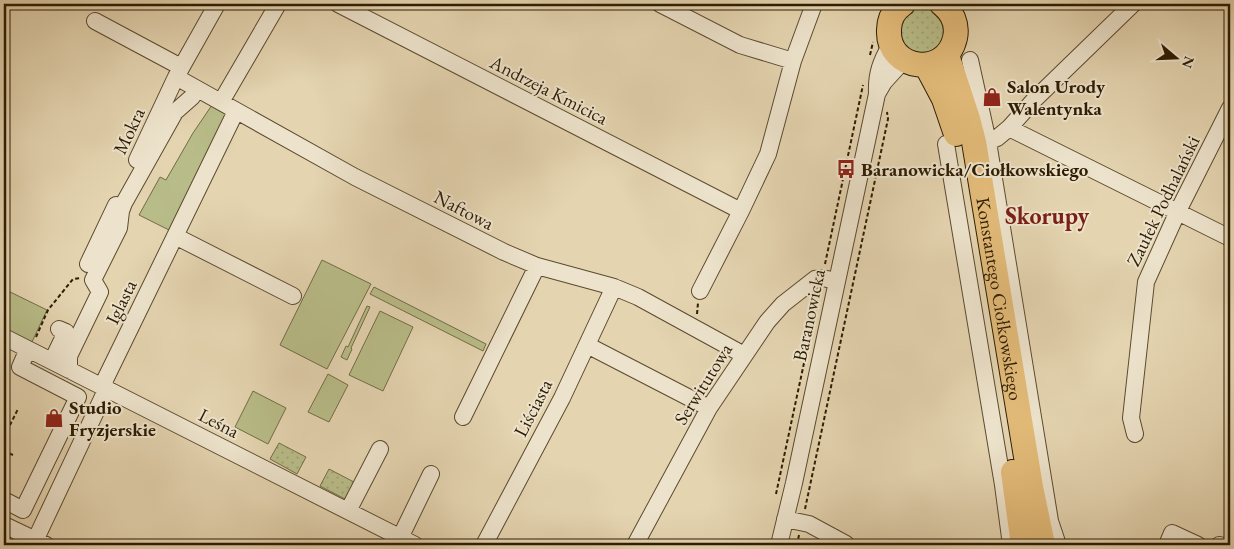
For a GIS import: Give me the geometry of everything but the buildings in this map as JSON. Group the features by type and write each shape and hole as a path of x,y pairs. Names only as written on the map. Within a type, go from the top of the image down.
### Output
{"highway":[{"path":"903,4 892,16 888,35 907,56 933,63 946,54 953,46 956,29 952,15 942,4"},
{"name":"Konstantego Ciołkowskiego","path":"946,54 974,142 1031,487 1043,545"},
{"name":"Konstantego Ciołkowskiego","path":"907,56 944,99 950,114 970,197 1016,490 1022,545"}],"street":[{"name":"Mokra","path":"82,278 178,72 215,4"},
{"path":"220,102 278,4"},
{"name":"Andrzeja Kmicica","path":"338,4 742,211"},
{"path":"660,4 740,45 793,62"},
{"path":"700,291 742,211 768,154 793,62 814,4"},
{"path":"988,142 1009,128 1034,100 1133,4"},
{"name":"Naftowa","path":"95,21 178,72 197,89 355,177 504,252 537,266 614,287 638,297 744,355"},
{"name":"Baranowicka","path":"779,545 829,279 877,94 876,79 881,61 907,56"},
{"path":"970,60 988,142 1050,521 1058,545"},
{"path":"69,370 69,356 100,292 93,280 118,228 124,203 175,112 192,97 197,89"},
{"name":"Zaułek Podhalański","path":"1135,434 1131,418 1146,282 1178,211 1230,108"},
{"name":"Iglasta","path":"43,540 55,499 104,387 236,110"},
{"path":"1009,128 1230,238"},
{"path":"946,144 1003,485 1011,545"},
{"path":"175,236 293,296"},
{"path":"463,417 537,266"},
{"name":"Serwitutowa","path":"635,545 709,408 767,322 783,304 815,279 829,279"},
{"name":"Liściasta","path":"484,545 562,398 614,287"},
{"path":"52,361 66,332 59,329"},
{"name":"Leśna","path":"4,337 32,343 52,361 69,370 408,542"},
{"path":"4,500 23,510 78,397 20,367 32,343"},
{"path":"587,345 709,408"},
{"path":"348,511 380,449"},
{"path":"408,542 432,474"},
{"path":"33,489 55,499"},
{"path":"785,519 809,524 846,544"},
{"path":"5,529 43,540"},
{"path":"1166,545 1172,533 1198,545"}],"path":[{"path":"775,499 829,279 864,80"},
{"path":"797,544 871,202 888,119 887,109"},
{"path":"32,343 48,310 73,279 82,278"},
{"path":"696,318 700,291"},
{"path":"4,437 18,409"},
{"path":"4,451 13,455"},
{"path":"43,540 57,545"},
{"path":"43,540 71,545"}],"green space":[{"path":"917,7 931,10 942,19 946,38 932,55 904,51 897,24 910,9"},
{"path":"212,105 227,115 169,230 139,215 160,177 166,180 193,133"},
{"path":"322,260 371,284 327,369 280,345"},
{"path":"374,287 486,344 483,351 370,294"},
{"path":"4,289 47,310 31,344 4,331"},
{"path":"367,306 370,307 347,360 341,357 346,346 348,347"},
{"path":"380,311 413,327 383,391 349,375"},
{"path":"328,374 348,385 329,422 308,412"},
{"path":"253,391 286,408 268,444 235,427"},
{"path":"279,443 306,457 297,474 270,459"},
{"path":"329,469 354,482 345,499 320,486"}],"place":[{"name":"Salon Urody Walentynka","path":"992,97"},
{"name":"Baranowicka/Ciołkowskiego","path":"846,169"},
{"name":"Studio Fryzjerskie","path":"54,418"}],"district":[{"name":"Skorupy","path":"1047,215"}]}
